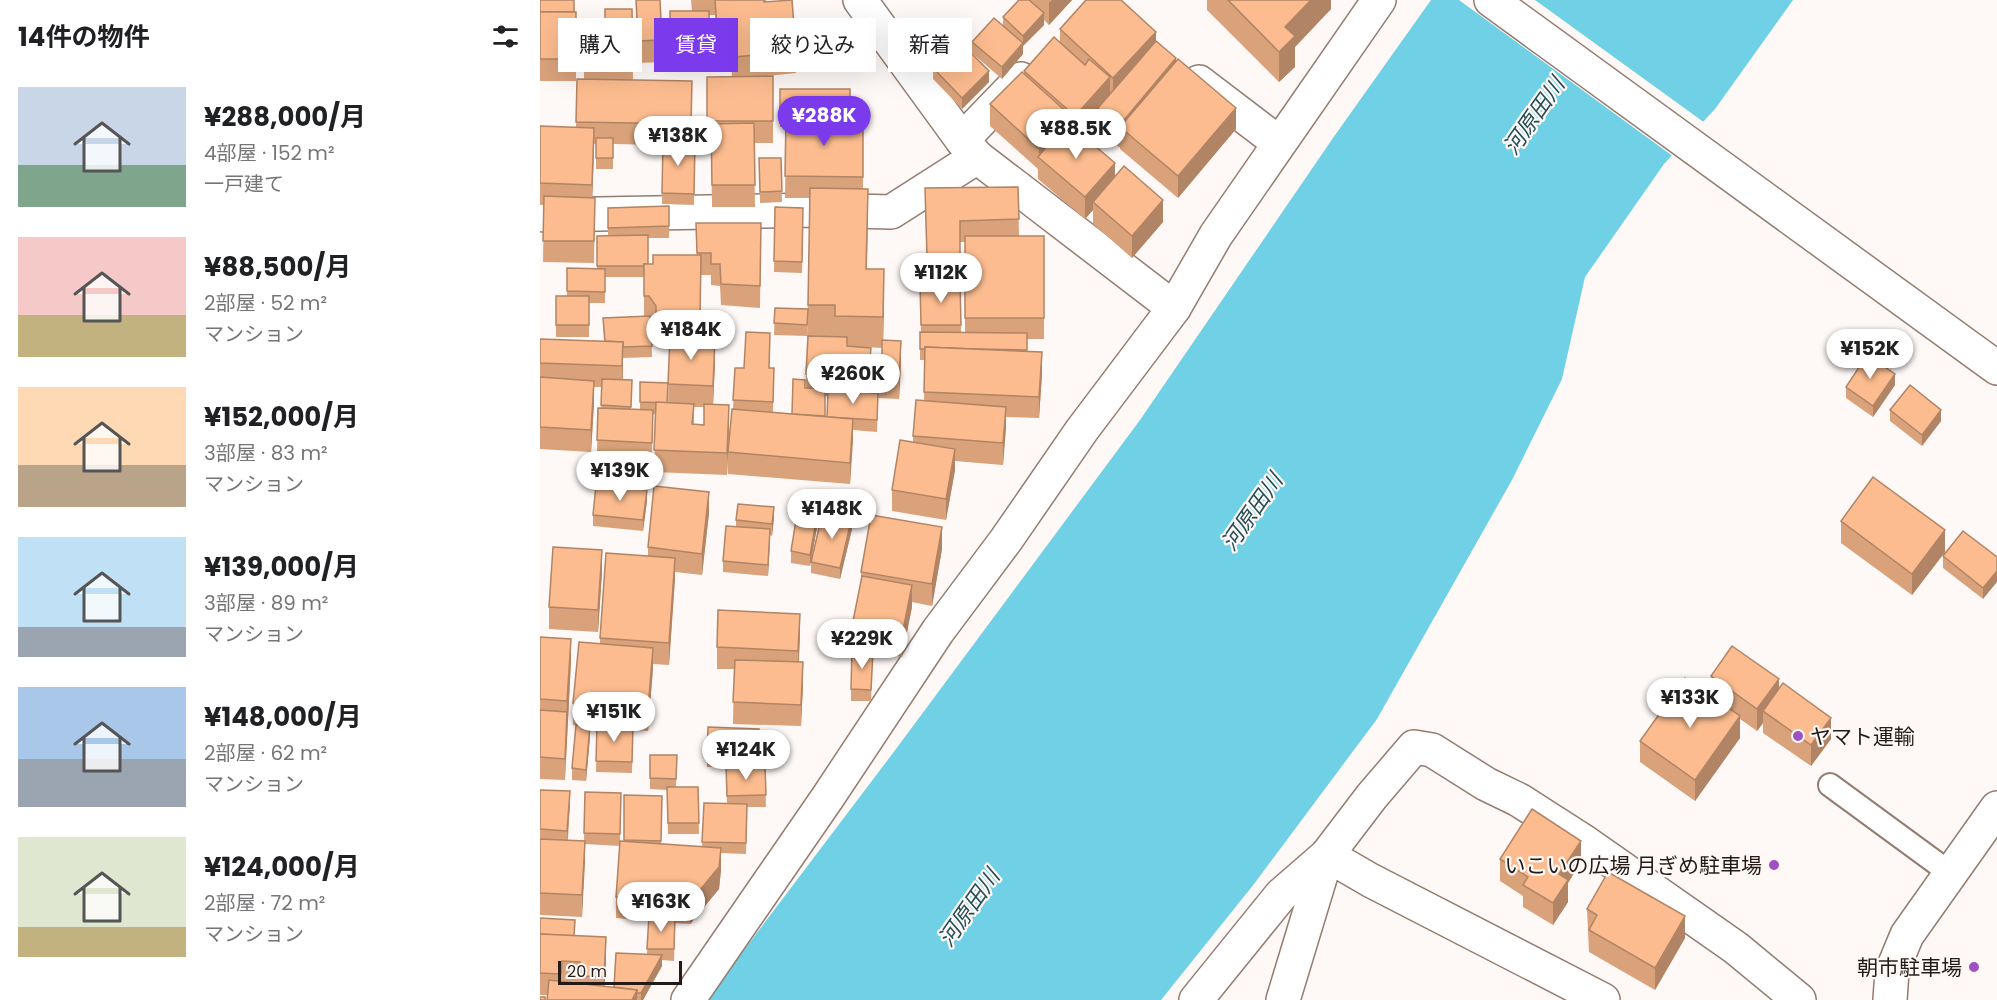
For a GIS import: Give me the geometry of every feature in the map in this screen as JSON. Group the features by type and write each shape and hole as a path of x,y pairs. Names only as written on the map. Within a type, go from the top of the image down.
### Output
{"street":[{"path":"860,0 969,149 1174,308"},
{"path":"688,1000 828,797 938,631 1006,540 1082,430 1174,308 1216,235 1378,0"},
{"path":"1491,0 1997,368"},
{"path":"540,213 544,215 818,210 891,212 969,149 1042,58"},
{"path":"1177,63 1279,142"},
{"path":"1196,1000 1281,895 1328,855 1372,796 1414,747 1432,750 1486,784 1519,800 1586,843 1736,948 1798,1000"},
{"path":"1890,1000 1892,971 1907,935 1997,808"},
{"path":"1283,1000 1328,855"},
{"path":"1328,855 1370,880 1603,1000"}],"lane":[{"path":"1830,785 1950,873"}],"water":[{"name":"河原田川","path":"1431,0 1793,0 1715,109 1664,164 1585,277 1562,379 1512,480 1377,719 1254,884 1161,1000 706,1000 1140,420 1333,138"}],"pier":[{"path":"1459,0 1535,0 1705,123 1674,157"}],"building":[{"path":"540,0 574,0 574,12 540,12"},
{"path":"636,0 660,0 661,18 654,18 654,40 642,41 642,18 637,18"},
{"path":"715,0 764,0 764,2 792,0 793,18 750,18 750,56 738,57 738,18 716,18"},
{"path":"1019,0 1029,0 1044,13 1023,36 1003,17"},
{"path":"1086,0 1121,0 1156,32 1113,78 1060,29"},
{"path":"1228,0 1311,0 1285,27 1295,36 1279,52"},
{"path":"605,9 632,9 632,18 605,18"},
{"path":"670,11 709,11 709,18 670,18"},
{"path":"540,12 576,12 576,18 558,18 558,59 540,59"},
{"path":"994,18 1023,43 1002,67 972,42"},
{"path":"1054,37 1085,65 1089,59 1110,77 1075,116 1024,71"},
{"path":"1156,41 1176,58 1119,126 1098,108"},
{"path":"972,54 989,71 962,98 937,72 972,72"},
{"path":"1178,59 1236,108 1178,176 1120,127"},
{"path":"1022,72 1071,116 1039,149 990,104"},
{"path":"773,76 773,121 707,121 707,77"},
{"path":"577,79 692,81 691,124 576,122"},
{"path":"780,89 850,89 850,116 780,116"},
{"path":"786,117 863,118 863,177 785,176"},
{"path":"1067,122 1115,163 1085,197 1038,157"},
{"path":"754,123 755,185 712,185 711,124"},
{"path":"540,126 594,128 592,185 540,183"},
{"path":"596,138 613,138 613,158 596,158"},
{"path":"663,140 695,142 694,194 662,193"},
{"path":"759,158 781,158 782,191 760,192"},
{"path":"1124,166 1163,200 1132,236 1093,202"},
{"path":"1018,187 1019,219 960,221 960,256 927,257 925,188"},
{"path":"810,188 868,189 866,269 884,269 883,317 835,316 835,305 808,305"},
{"path":"544,196 595,198 594,241 543,241"},
{"path":"669,206 669,226 608,228 608,208"},
{"path":"775,207 803,208 802,262 774,261"},
{"path":"696,223 761,223 760,286 721,284 720,264 711,264 711,253 697,253"},
{"path":"648,235 648,264 644,266 597,266 597,236"},
{"path":"965,236 1044,236 1044,318 965,318"},
{"path":"653,255 701,255 700,316 656,315 656,306 649,296 644,296 644,264 653,264"},
{"path":"567,268 605,269 605,292 567,291"},
{"path":"960,282 961,325 921,325 920,283"},
{"path":"556,296 589,296 589,325 556,325"},
{"path":"775,308 808,309 807,325 774,323"},
{"path":"650,316 652,346 623,347 623,342 605,341 603,318"},
{"path":"746,332 770,333 769,368 774,368 773,402 733,400 735,368 744,368"},
{"path":"920,332 1027,333 1027,350 925,347 925,349 920,349"},
{"path":"670,336 715,338 713,386 668,384"},
{"path":"808,336 847,337 847,346 871,348 870,358 882,359 882,340 901,341 899,377 806,374"},
{"path":"540,339 623,342 622,366 540,363"},
{"path":"925,347 1042,352 1039,397 924,392"},
{"path":"1867,355 1895,374 1873,406 1846,387"},
{"path":"540,377 594,381 591,430 540,427"},
{"path":"602,379 632,380 631,407 601,405"},
{"path":"793,379 805,380 805,388 825,388 825,416 792,414"},
{"path":"640,382 668,383 667,403 640,402"},
{"path":"1910,385 1941,410 1922,435 1890,410"},
{"path":"828,391 878,393 877,420 827,417"},
{"path":"916,400 1006,407 1003,443 913,436"},
{"path":"656,402 694,404 692,424 704,425 704,404 729,405 727,453 654,450"},
{"path":"598,408 653,410 652,443 597,440"},
{"path":"732,409 853,419 850,463 728,452"},
{"path":"900,440 955,449 946,499 892,490"},
{"path":"1873,477 1945,530 1912,574 1841,521"},
{"path":"596,485 647,490 643,520 593,515"},
{"path":"654,486 709,492 702,554 648,547"},
{"path":"738,504 774,507 772,524 736,520"},
{"path":"798,508 818,511 810,555 791,551"},
{"path":"823,511 852,517 840,568 811,562"},
{"path":"871,515 942,527 932,584 861,572"},
{"path":"726,526 770,529 768,565 723,561"},
{"path":"1963,531 1997,557 1997,571 1983,588 1943,556"},
{"path":"553,547 602,550 598,610 549,607"},
{"path":"606,553 675,558 669,643 600,638"},
{"path":"862,576 912,585 902,635 852,626"},
{"path":"718,610 800,614 798,651 717,647"},
{"path":"540,637 571,639 567,701 540,699"},
{"path":"579,642 653,648 648,709 573,703"},
{"path":"1732,646 1779,679 1757,709 1711,676"},
{"path":"852,649 873,651 871,690 851,689"},
{"path":"735,660 803,662 801,705 733,702"},
{"path":"1685,678 1740,716 1695,780 1640,741"},
{"path":"1783,683 1831,718 1811,745 1763,711"},
{"path":"540,710 567,712 565,759 540,757"},
{"path":"597,724 633,726 632,762 596,761"},
{"path":"576,725 590,726 586,770 572,768"},
{"path":"708,727 759,729 757,757 707,755"},
{"path":"650,755 677,755 676,779 650,778"},
{"path":"726,766 765,766 766,795 727,796"},
{"path":"667,787 698,787 699,823 668,823"},
{"path":"540,790 570,791 567,831 540,829"},
{"path":"585,792 621,793 620,834 584,833"},
{"path":"624,795 662,796 661,841 624,840"},
{"path":"704,803 747,804 746,843 702,842"},
{"path":"1532,809 1581,841 1559,874 1568,880 1553,903 1523,885 1528,877 1500,859"},
{"path":"540,839 585,841 582,895 540,893"},
{"path":"620,841 721,848 719,867 690,902 616,897"},
{"path":"1608,872 1685,916 1655,968 1589,930 1597,915 1587,909"},
{"path":"649,915 675,917 674,949 647,949"},
{"path":"540,918 575,920 574,936 540,934"},
{"path":"540,934 606,937 604,977 580,976 580,962 562,961 561,974 540,973"},
{"path":"616,953 662,955 641,993 637,993 637,990 614,987"},
{"path":"549,980 637,990 632,1000 547,1000"}],"place":[{"name":"ヤマト運輸","path":"1798,736"},
{"name":"いこいの広場 月ぎめ駐車場","path":"1774,865"},
{"name":"朝市駐車場","path":"1974,967"}]}
